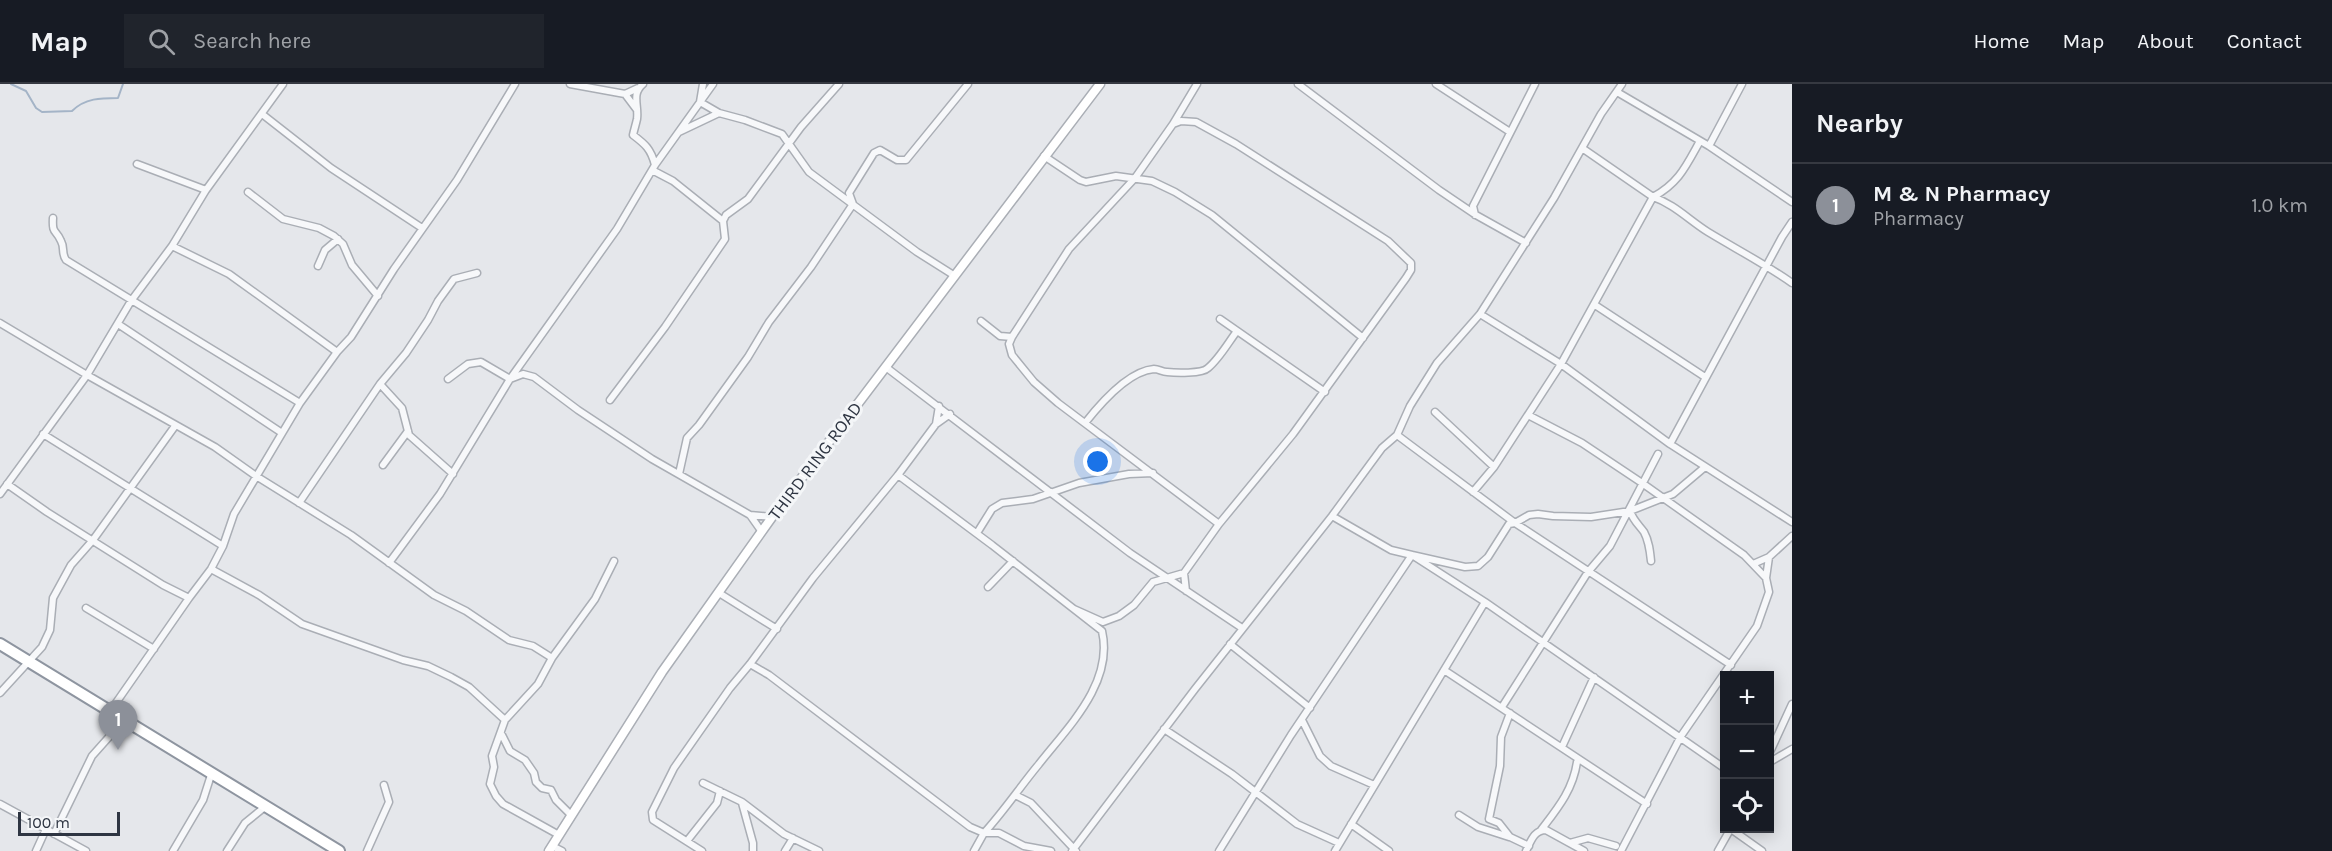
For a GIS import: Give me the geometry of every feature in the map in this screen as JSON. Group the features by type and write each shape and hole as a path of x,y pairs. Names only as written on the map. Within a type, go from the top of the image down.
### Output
{"highway":[{"path":"0,644 212,771 339,851"}],"street":[{"path":"0,494 87,375 131,301 172,246 207,190 283,84"},
{"path":"111,710 211,569 223,546 234,514 300,403 337,352 351,337 422,228 457,180 514,84"},
{"path":"570,84 625,94 639,89 633,135 649,148 653,167 723,221"},
{"path":"700,102 703,84"},
{"path":"389,563 453,474 510,379 617,229 653,167 713,84"},
{"path":"610,400 664,327 724,239 723,221 726,215 747,199 788,143 839,84"},
{"path":"853,204 849,194 874,153 880,150 897,160 906,160 968,84"},
{"path":"1197,84 1173,124 1135,178 1069,249 1011,337 1009,344 1012,355 1020,367 1058,403 1220,524"},
{"path":"1298,84 1390,154 1476,215 1526,243"},
{"path":"1436,84 1510,132"},
{"path":"1476,215 1473,206 1535,84"},
{"path":"1015,795 1032,803 1074,850 1242,628 1383,448 1397,435 1410,406 1437,363 1480,314 1554,198 1601,114 1622,84"},
{"path":"1709,146 1743,84"},
{"name":"THIRD RING ROAD","path":"550,849 662,672 772,517 887,368 1098,85"},
{"path":"1617,92 1709,146 1792,202"},
{"path":"625,94 637,111"},
{"path":"700,102 719,113 773,129 782,134 809,172 917,252 955,276"},
{"path":"677,132 719,113"},
{"path":"262,114 331,168 422,228"},
{"path":"1074,609 1103,622 1119,616 1134,605 1153,582 1184,573 1325,392 1411,270 1411,263 1388,241 1254,154 1196,122 1181,121 1173,124"},
{"path":"1473,492 1494,466 1561,364 1653,197 1668,188 1679,177 1700,141"},
{"path":"1582,147 1653,197 1664,200 1706,231 1792,283"},
{"path":"1044,156 1086,182 1116,176 1135,178 1152,181 1175,192 1212,215 1363,338"},
{"path":"137,164 207,190"},
{"path":"248,192 283,219 324,230 338,239 346,248 352,265 378,296"},
{"path":"679,474 687,438 748,357 779,308 811,267 853,204"},
{"path":"52,218 53,230 62,243 62,254 66,260 300,403"},
{"path":"1670,444 1792,222"},
{"path":"318,266 325,250 338,239"},
{"path":"172,246 229,274 337,352"},
{"path":"299,503 380,384 428,320 454,279 477,273"},
{"path":"1595,304 1705,377"},
{"path":"1480,314 1561,364 1670,444 1792,522"},
{"path":"1220,319 1325,392"},
{"path":"981,321 1000,336 1011,337"},
{"path":"0,324 215,447 256,476 351,535 434,595 466,611 509,640 533,646 552,658"},
{"path":"118,324 282,433"},
{"path":"1085,423 1098,405 1126,380 1134,376 1152,369 1164,372 1200,372 1208,369 1237,331"},
{"path":"448,379 468,364 482,362 510,379"},
{"path":"887,368 951,414 1130,553 1242,628"},
{"path":"510,379 523,374 534,377 578,410 652,459 750,515 762,532"},
{"path":"380,384 402,408 409,435 453,474"},
{"path":"936,424 939,406"},
{"path":"1435,412 1494,466"},
{"path":"702,851 653,820 652,812 674,768 730,688 777,629 813,578 898,475 936,424 951,414"},
{"path":"1528,414 1582,443 1642,483 1744,555 1767,578"},
{"path":"0,693 42,647 50,630 53,598 71,565 93,540 175,426"},
{"path":"383,465 408,431"},
{"path":"43,434 223,546"},
{"path":"1397,435 1515,523 1731,665"},
{"path":"1502,707 1588,572 1610,546 1658,454"},
{"path":"1129,474 1134,459"},
{"path":"1332,516 1391,550 1465,567 1478,566 1488,557 1509,524 1529,515 1591,517 1630,511 1673,494 1705,467"},
{"path":"977,533 992,509 1002,503 1033,498 1078,483 1129,474 1153,473"},
{"path":"898,475 977,533 1102,631 1105,645 1100,674 1083,709 984,833 974,851"},
{"path":"7,484 163,585 189,598"},
{"path":"1630,511 1632,519 1645,533 1651,561"},
{"path":"750,515 772,517"},
{"path":"1753,564 1768,557 1792,536"},
{"path":"1412,555 1485,602 1720,764"},
{"path":"1219,851 1255,792 1412,555"},
{"path":"1621,851 1681,736 1757,626 1769,592 1768,557"},
{"path":"559,835 509,807 496,796 490,784 494,767 492,756 506,720 538,684 552,658 595,599 614,561"},
{"path":"988,587 1013,561"},
{"path":"211,569 259,595 302,624 403,660 428,666 452,677 469,687 506,720"},
{"path":"1184,573 1186,591"},
{"path":"719,593 777,629"},
{"path":"1335,851 1485,602"},
{"path":"86,608 154,650"},
{"path":"1230,644 1310,708"},
{"path":"750,664 769,675 970,827 984,833 999,833 1024,846 1051,851"},
{"path":"1444,669 1647,804"},
{"path":"1562,747 1594,677"},
{"path":"1774,743 1792,704"},
{"path":"1510,713 1501,736 1500,766 1488,819 1499,823 1510,837"},
{"path":"54,834 92,756 125,719"},
{"path":"1302,720 1320,756 1331,766 1374,784"},
{"path":"1164,729 1232,774 1297,824 1339,843"},
{"path":"502,735 510,751 525,760 534,773 536,782 542,788 551,790 556,800 572,815"},
{"path":"1774,760 1792,749"},
{"path":"1459,815 1478,827 1510,837 1527,848 1575,780 1577,762"},
{"path":"173,851 203,800 212,771"},
{"path":"703,783 742,802 784,834 819,851"},
{"path":"367,851 389,802 384,785"},
{"path":"687,842 717,803 720,791"},
{"path":"742,802 753,851"},
{"path":"0,804 86,851"},
{"path":"227,851 245,823 266,806"},
{"path":"1351,824 1389,851"},
{"path":"36,851 46,829"},
{"path":"1540,830 1546,830 1584,851"},
{"path":"1718,851 1729,833"},
{"path":"1737,833 1762,851"},
{"path":"785,851 794,838"},
{"path":"1570,843 1588,838 1616,846"},
{"path":"550,849 562,851"}],"waterway":[{"path":"11,84 26,91 36,108 42,112 72,111 88,101 118,98 123,84"}],"place":[{"name":"M & N Pharmacy","path":"118,750"}]}
